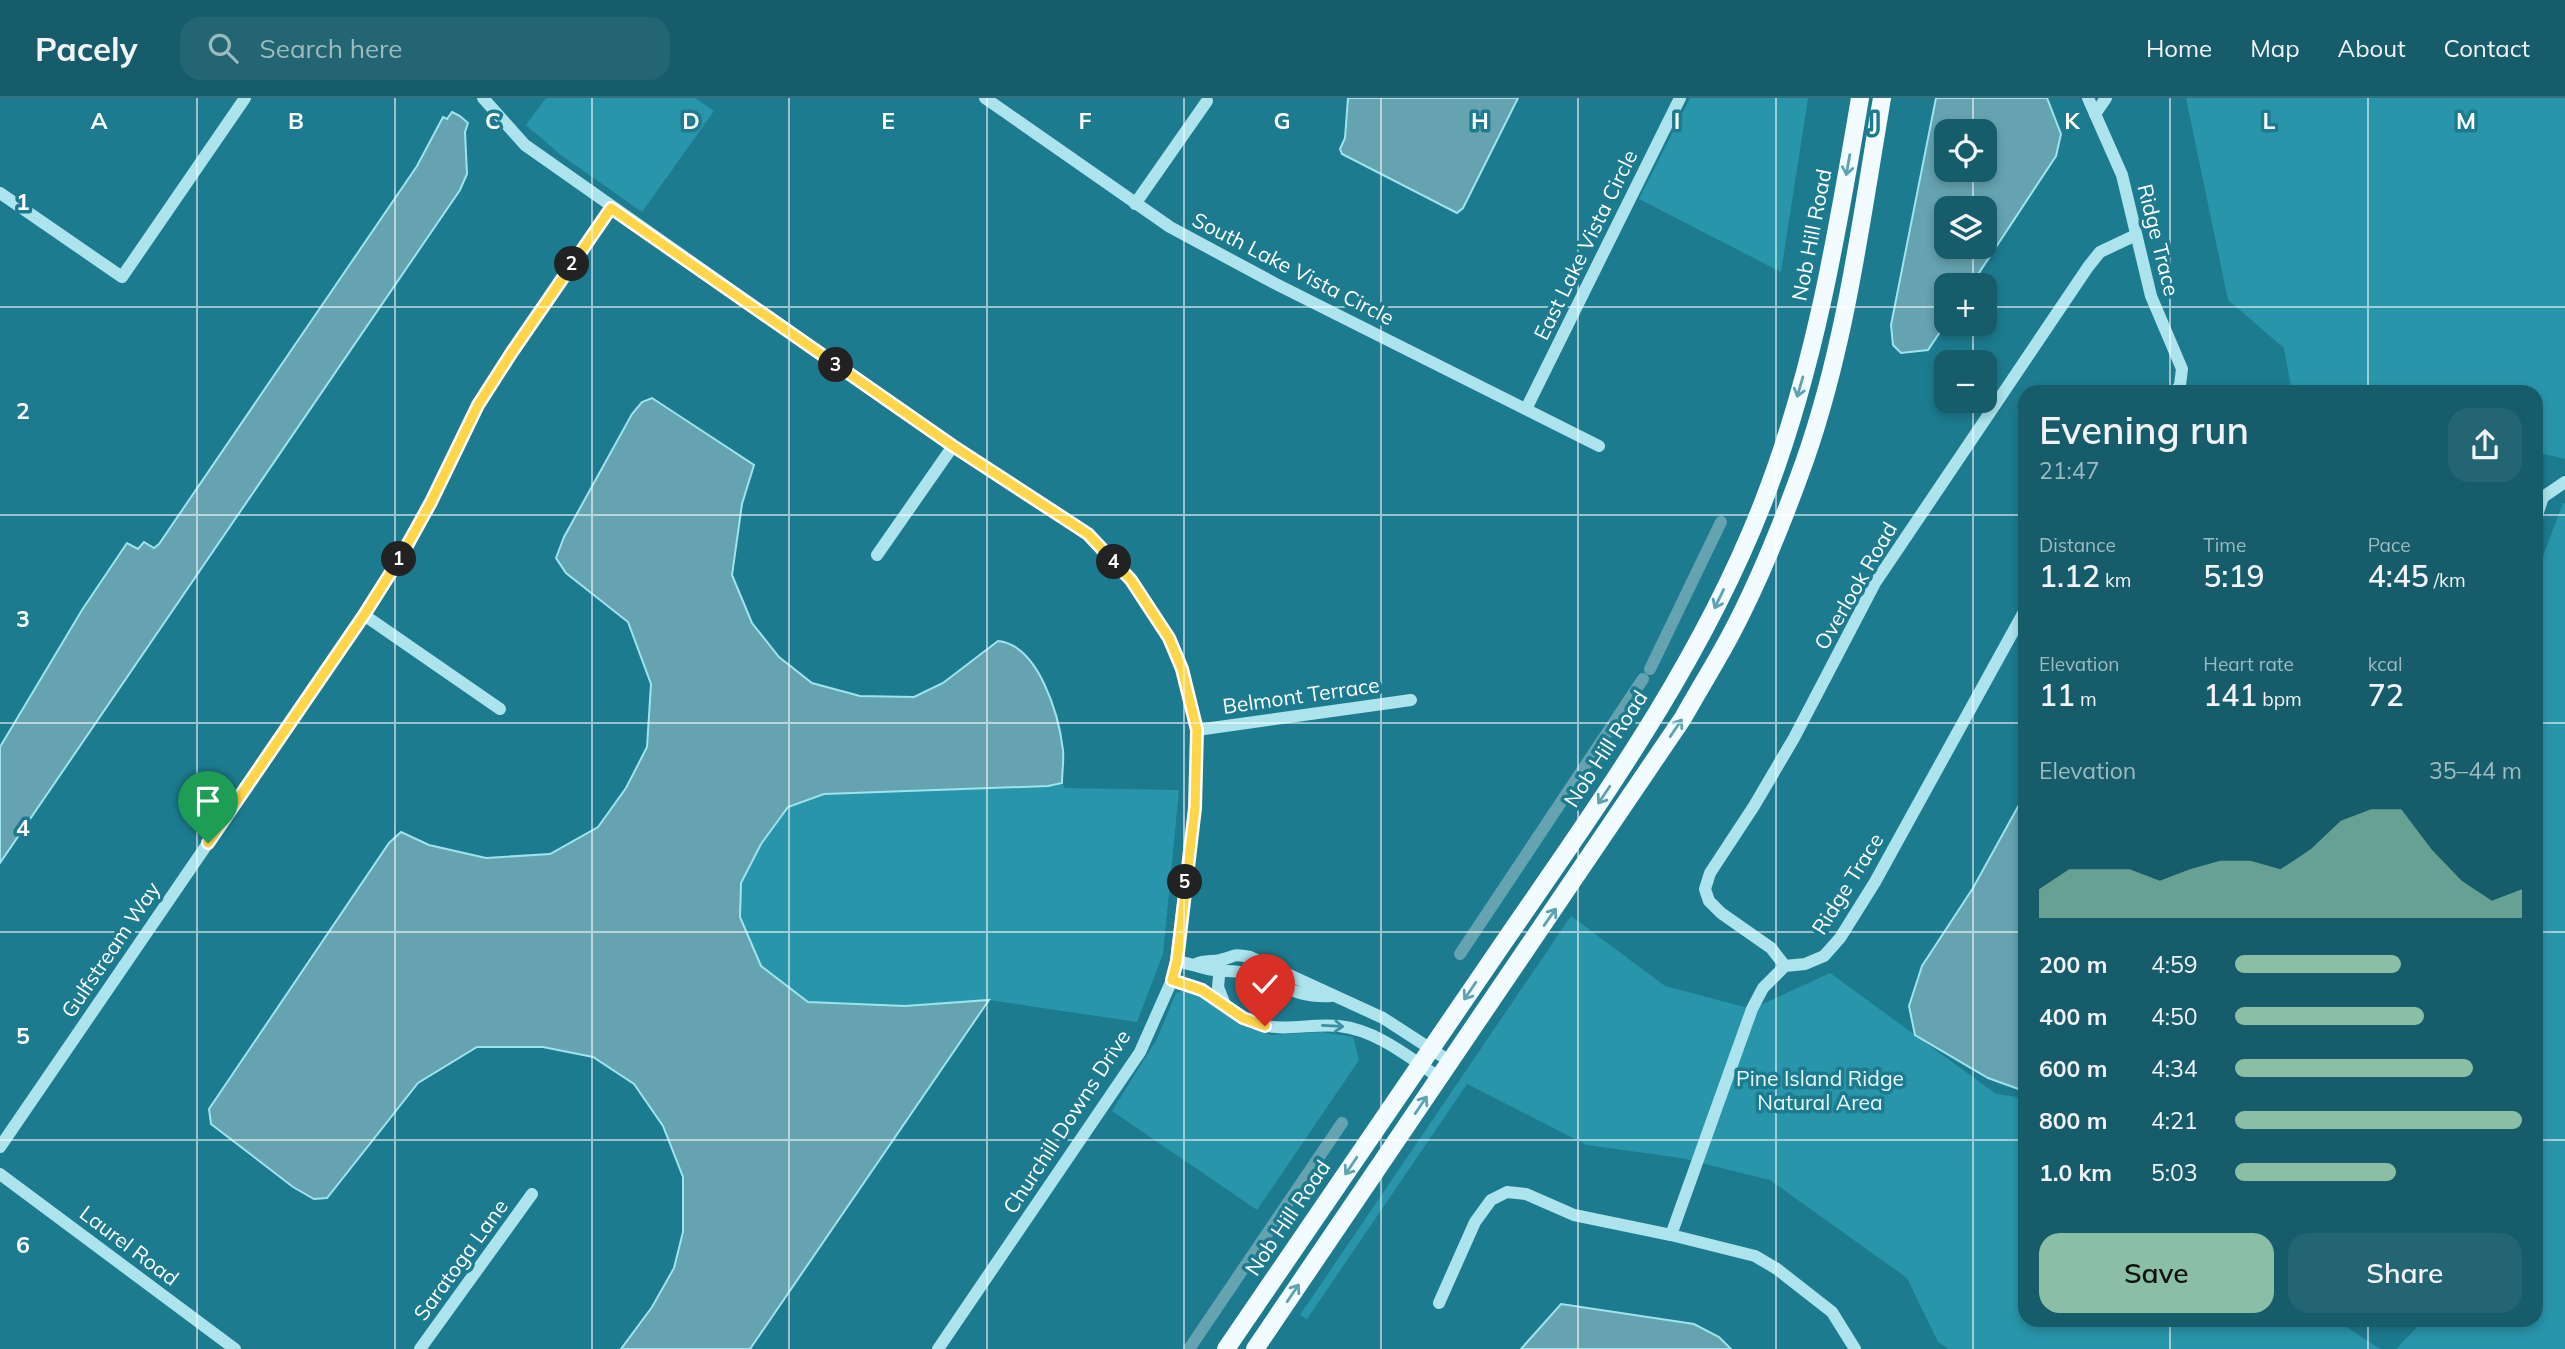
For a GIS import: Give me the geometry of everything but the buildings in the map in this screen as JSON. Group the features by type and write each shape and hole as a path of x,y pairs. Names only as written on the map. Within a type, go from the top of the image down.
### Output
{"main road":[{"name":"Nob Hill Road","path":"1226,1349 1630,758 1702,635 1743,549 1783,448 1821,310 1860,98"},
{"path":"1255,1349 1683,718 1731,634 1766,557 1805,459 1843,324 1865,209 1882,98"}],"street":[{"path":"0,193 122,277 245,98"},
{"name":"Churchill Downs Drive","path":"483,98 525,145 611,208 953,446 1088,534 1131,580 1169,638 1182,669 1197,730 1195,808 1177,961 1172,980 1140,1052 938,1349"},
{"name":"South Lake Vista Circle","path":"985,98 1170,227 1274,283 1599,446"},
{"name":"East Lake Vista Circle","path":"1526,410 1680,98"},
{"name":"Ridge Trace","path":"2088,98 2122,174 2151,296 2182,369 2180,385"},
{"path":"2095,114 2106,98"},
{"path":"1135,204 1207,102"},
{"name":"Gulfstream Way","path":"0,1147 364,615 431,502 478,405 611,208"},
{"name":"Overlook Road","path":"1784,966 1772,948 1721,913 1709,901 1705,888 1710,873 1761,794 1875,583 1906,535 2088,267 2100,253 2136,235"},
{"path":"877,555 953,446"},
{"path":"2543,497 2565,482"},
{"path":"364,615 500,709"},
{"name":"Ridge Trace","path":"1784,966 1805,964 1824,956 1840,938 1875,882 2018,624"},
{"name":"Belmont Terrace","path":"1197,730 1411,701"},
{"path":"1225,1005 1218,987 1220,965 1233,954 1250,957 1384,1018 1451,1062"},
{"path":"1177,961 1196,964 1205,960 1220,965"},
{"path":"1671,1235 1752,1009 1763,988 1784,966"},
{"path":"1172,980 1202,990 1243,1018 1265,1026 1342,1026 1362,1031 1440,1078"},
{"name":"Laurel Road","path":"0,1174 235,1349"},
{"path":"1439,1303 1475,1222 1491,1200 1507,1192 1526,1194 1574,1215 1755,1256 1777,1269 1832,1312 1855,1349"},
{"name":"Saratoga Lane","path":"420,1349 533,1194"}],"green space":[{"path":"546,98 695,98 714,111 642,212 561,155 526,125"},
{"path":"1690,98 1808,98 1781,272 1639,199"},
{"path":"2186,98 2565,98 2565,459 2543,454 2543,385 2291,385 2284,348 2228,300"},
{"path":"2565,503 2565,1349 2396,1349 2417,1327 2543,1327 2543,556"},
{"path":"1062,783 1065,788 1179,790 1163,954 1137,1022 989,1000 905,1006 808,1002 761,966 740,917 741,883 761,844 788,807 824,794 1048,786"},
{"name":"Pine Island Ridge Natural Area","path":"1571,916 1665,986 1752,1009 1830,973 1996,1094 2018,1097 2018,1327 2347,1327 2380,1349 1949,1349 1938,1342 1907,1278 1770,1180 1681,1158 1587,1145 1467,1084 1307,1319 1300,1315"},
{"path":"1186,990 1206,998 1249,1028 1272,1035 1321,1032 1353,1037 1359,1060 1257,1210 1112,1111 1157,1039 1176,993"}],"shaded area":[{"path":"1348,98 1518,98 1463,208 1457,213 1342,154 1340,149 1345,138"},
{"path":"1936,98 2047,98 2061,134 2056,156 1997,246 1997,196 1934,196 1934,259 1988,259 1979,273 1934,273 1934,336 1937,336 1928,350 1901,353 1893,345 1891,325"},
{"path":"452,112 468,123 465,132 467,174 460,190 0,863 0,747 82,610 127,543 138,549 144,542 154,548 159,544 417,166 443,117 447,119"},
{"path":"652,398 754,465 742,504 732,575 752,623 779,657 812,683 860,696 914,697 943,683 998,641 1012,645 1036,668 1044,684 1057,719 1063,750 1062,783 1048,786 824,794 788,807 761,844 741,883 740,917 761,966 808,1002 905,1006 989,1000 750,1349 621,1349 652,1307 674,1268 683,1232 683,1177 663,1126 634,1084 593,1057 543,1047 477,1047 418,1083 327,1198 314,1199 293,1187 211,1124 209,1109 389,843 401,832 429,845 486,858 550,854 598,827 626,788 647,747 651,684 628,622 566,573 556,558 564,537 632,414 642,402"},
{"path":"2018,807 2018,1089 1988,1078 1915,1035 1909,1006 1922,966 1973,888"},
{"path":"1561,1304 1694,1324 1719,1337 1731,1349 1521,1349"}],"waterway":[{"path":"1650,669 1721,522"},
{"path":"1460,954 1643,679"},
{"path":"1189,1349 1342,1123"}],"route":[{"path":"208,843 364,615 431,502 478,405 611,208 953,446 1088,534 1131,580 1169,638 1182,669 1197,730 1195,808 1177,961 1172,980 1202,990 1243,1018 1265,1026"}]}
